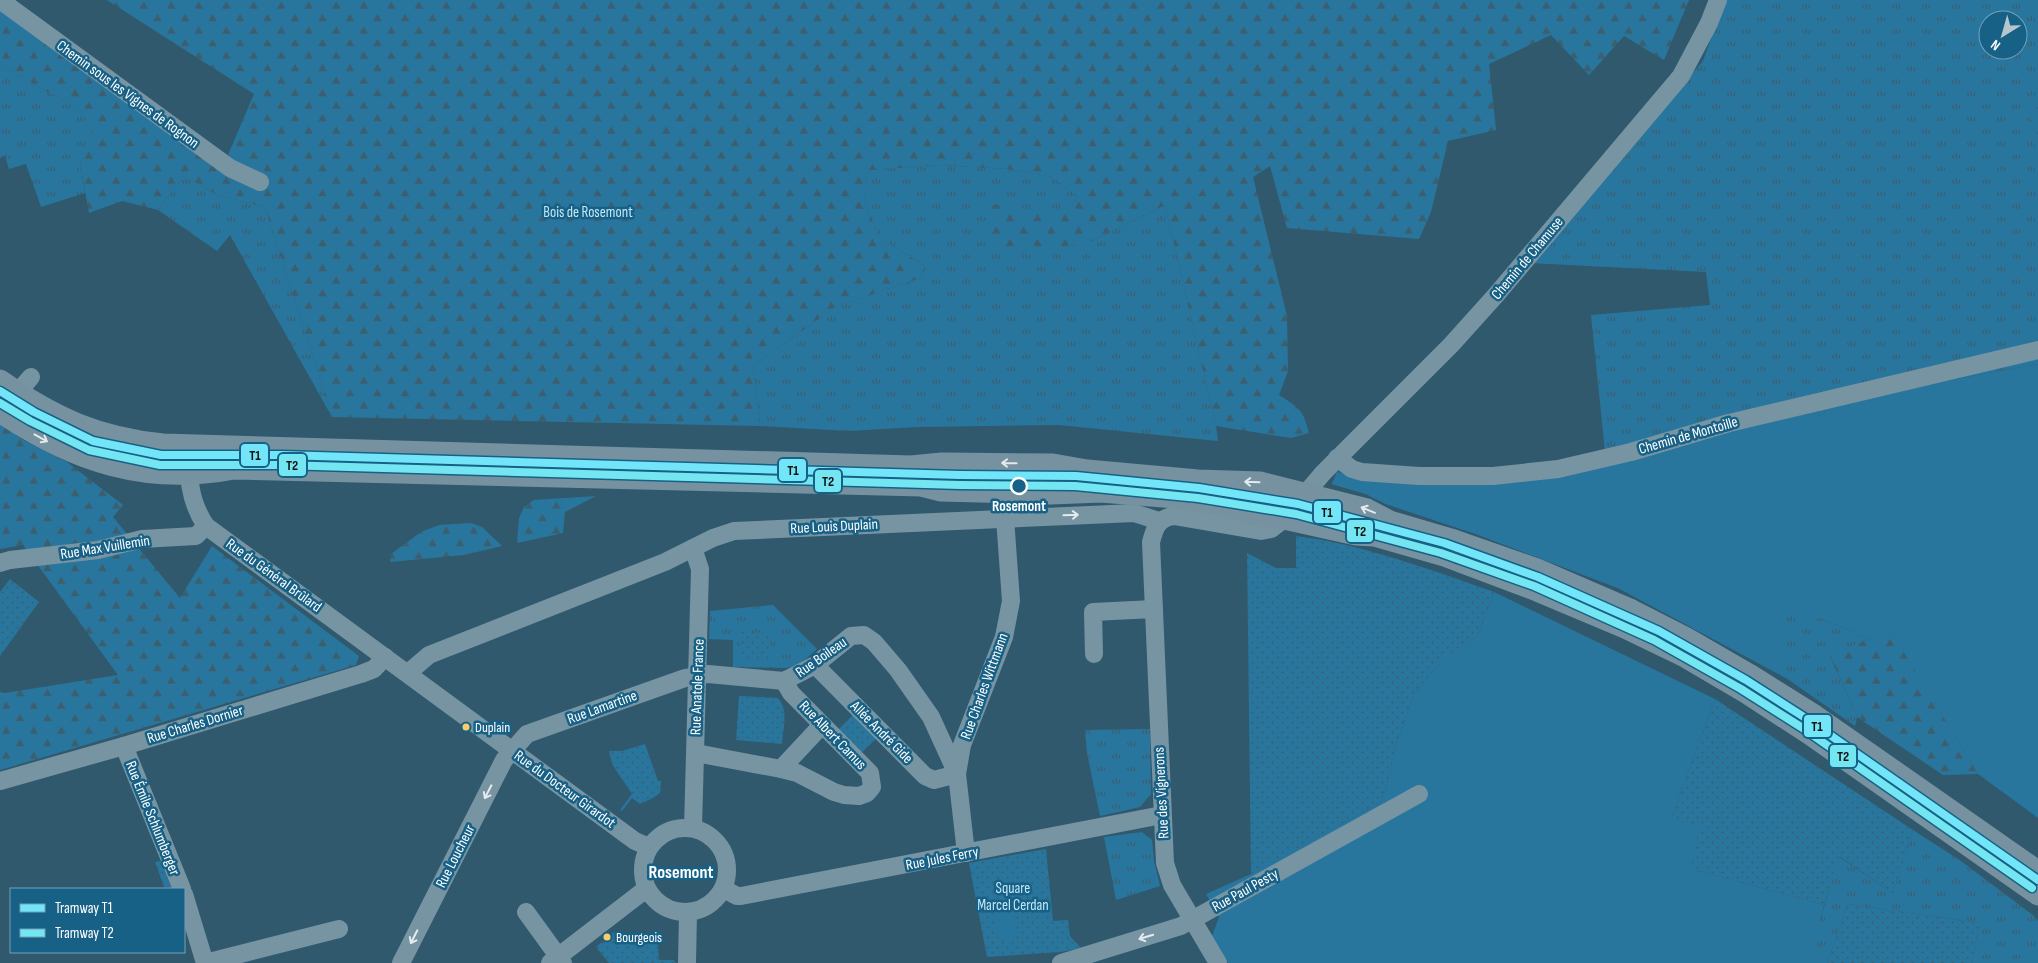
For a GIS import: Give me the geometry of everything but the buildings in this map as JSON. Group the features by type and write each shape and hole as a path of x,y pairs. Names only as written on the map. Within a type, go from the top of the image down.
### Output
{"main road":[{"path":"0,380 24,385 52,412 92,430 114,437 163,444 911,466 942,463 1053,464 1086,470 1180,479 1260,482 1307,493 1368,509 1390,521 1451,539 1537,569 1632,610 1687,638 1816,716 2038,871"},
{"path":"1,413 46,442 84,458 116,467 190,475 234,470 921,486 941,491 1051,494 1138,494 1228,506 1254,516 1284,519 1356,535 1374,536 1444,556 1537,590 1625,628 1683,656 1746,692 1809,734 2038,895"}],"street":[{"name":"Chemin sous les Vignes de Rognon","path":"0,0 230,168 260,182"},
{"name":"Chemin de Chamuse","path":"1284,519 1337,458 1451,345 1496,296 1680,76 1709,23 1718,0"},
{"name":"Chemin de Montoille","path":"1337,458 1352,469 1362,472 1419,476 1493,476 1558,469 1631,452 1730,423 2038,350"},
{"path":"1,413 24,385"},
{"name":"Rue du Général Brûlard","path":"190,444 190,475 193,502 206,526 385,657"},
{"name":"Rue Louis Duplain","path":"408,674 429,655 665,562 713,538 734,531 1134,513 1159,521 1164,517 1174,516 1261,531 1271,529 1284,519"},
{"name":"Rue Charles Wittmann","path":"966,854 957,774 962,745 1004,637 1011,601 1005,518"},
{"name":"Rue des Vignerons","path":"1159,521 1151,542 1165,863 1172,885 1218,963"},
{"name":"Rue Max Vuillemin","path":"0,563 10,560 98,550 142,539 196,536 206,526"},
{"name":"Rue Anatole France","path":"693,828 700,569 694,548"},
{"path":"1094,654 1093,612 1154,609"},
{"name":"Rue Boileau","path":"698,674 784,681 815,664 851,636 864,635 874,642 898,670 931,717 957,774"},
{"name":"Rue du Docteur Girardot","path":"385,657 635,841 649,847"},
{"name":"Rue Charles Dornier","path":"0,781 124,746 361,674 374,669 385,657"},
{"name":"Allée André Gide","path":"815,664 925,776 934,780 957,774"},
{"name":"Rue Lamartine","path":"512,750 527,734 698,674"},
{"name":"Rue Albert Camus","path":"696,753 797,773 834,792 844,795 859,796 867,793 872,787 870,773 791,693 784,681"},
{"path":"781,769 822,725"},
{"name":"Rue Émile Schlumberger","path":"124,746 182,888"},
{"name":"Rue Loucheur","path":"400,963 504,760 512,750"},
{"name":"Rue Paul Pesty","path":"1060,963 1169,930 1192,921 1219,903 1419,794"},
{"name":"Rue Jules Ferry","path":"724,889 736,896 741,896 1162,815"},
{"path":"680,828 693,828 713,839 721,848 728,872 724,889 709,906 699,911 688,913 676,912 664,908 646,889 642,868 649,847 660,836 680,828"},
{"path":"526,912 557,961 646,889"},
{"name":"Rue Émile Schlumberger","path":"185,897 205,963 339,929"},
{"path":"687,963 688,913"}],"green space":[{"name":"Bois de Rosemont","path":"107,0 1689,0 1664,60 1624,36 1589,75 1551,35 1489,64 1496,130 1448,141 1431,212 1419,239 1287,228 1270,166 1253,177 1287,316 1288,371 1279,395 1299,410 1305,419 1309,433 1291,438 1216,426 1165,205 1090,242 1013,255 984,233 994,204 1063,217 1078,197 1052,177 1010,169 939,165 867,170 865,203 880,238 925,266 920,278 835,307 753,366 760,426 332,417 265,207 218,195 184,176 158,210 122,201 89,213 80,163 96,142 82,111 0,65 0,4 222,169 254,94"},
{"path":"1725,0 2038,0 2038,364 1857,397 1824,410 1825,414 1818,416 1817,411 1783,613 1822,619 1869,639 1830,656 1857,717 1855,726 1786,678 1618,588 1476,534 1386,504 1366,494 1332,484 1337,472 1366,480 1606,462 1591,315 1710,305 1706,272 1530,263 1703,61"},
{"path":"0,65 82,111 97,142 80,163 85,193 41,207 26,164 9,169 5,156 0,158"},
{"path":"2031,95 2038,95 2038,157 2031,130"},
{"path":"939,165 1010,169 1052,177 1078,197 1063,217 1090,242 1165,205 1218,441 1059,425 917,427 849,431 760,426 753,366 835,307 920,278 925,266 880,238 865,203 867,170"},
{"path":"184,176 218,195 265,207 332,417 230,235 217,251 158,210"},
{"path":"2038,364 2038,818 1978,774 1891,631 1869,639 1822,619 1783,614 1786,678 1618,588 1476,534 1386,504 1366,494 1332,484 1337,472 1366,480 1494,480 1748,423 1817,411 1818,416 1825,414 1824,410 1857,397"},
{"path":"0,424 25,441 67,462 123,505 113,517 180,598 212,546 359,656 356,665 0,770 0,692 5,693 118,675 23,545 0,549"},
{"path":"596,496 565,512 563,533 517,543 519,518 524,507 534,500"},
{"path":"471,523 482,527 502,546 464,555 390,562 391,554 421,532 439,525"},
{"path":"1296,536 1371,551 1494,592 1477,637 1447,657 1415,692 1396,745 1386,789 1381,802 1251,875 1247,553 1276,568 1296,568"},
{"path":"10,579 39,602 0,656 0,592"},
{"path":"1494,592 1715,699 1671,819 1700,827 1691,864 1696,866 1695,870 1824,905 1809,963 1228,963 1212,936 1219,917 1206,894 1251,874 1381,802 1386,789 1396,745 1415,692 1447,656 1477,637"},
{"path":"773,605 817,649 802,661 790,667 733,667 733,640 709,639 710,611"},
{"path":"1891,630 1978,774 1943,775 1857,717 1830,655"},
{"path":"741,632 771,633 770,660 740,659"},
{"path":"739,696 778,698 784,714 782,744 736,740"},
{"path":"1715,699 1913,830 1893,893 1840,857 1824,905 1695,870 1690,864 1671,819"},
{"path":"855,713 878,737 859,755 836,732"},
{"path":"1150,729 1151,794 1140,807 1100,816 1087,753 1085,730"},
{"path":"645,744 658,781 661,781 660,793 640,804 632,798 622,811 620,810 632,794 612,764 609,751 622,751"},
{"path":"1913,830 1961,861 2034,916 2038,921 2038,963 1972,963 1979,923 1848,904 1827,963 1807,963 1839,857 1893,893"},
{"path":"1142,832 1152,840 1154,861 1160,886 1116,900 1104,837"},
{"name":"Square Marcel Cerdan","path":"1046,849 1053,921 1068,920 1070,936 1081,948 1061,952 987,957 969,863"},
{"path":"161,861 172,888 165,888 155,862"},
{"path":"1011,897 1019,937 998,940 991,900"},
{"path":"1848,904 1979,923 1972,963 1827,963"},
{"path":"614,932 620,939 624,937 630,944 643,935 648,936 658,943 659,960 674,960 677,963 609,963 596,947"}],"tram line":[{"name":"T1","path":"0,391 34,412 93,441 161,455 282,455 960,475 1076,476 1199,488 1298,504 1444,543 1538,577 1659,631 1746,680 1807,719 2038,880"},
{"name":"T2","path":"0,403 30,421 89,450 160,465 282,465 960,485 1075,486 1198,498 1296,514 1441,553 1534,586 1654,640 1741,689 1801,727 2032,888"}],"place":[{"name":"Rosemont","path":"1019,486"},
{"name":"Duplain","path":"466,727"},
{"name":"Bourgeois","path":"607,937"}],"district":[{"name":"Rosemont","path":"681,872"}]}
